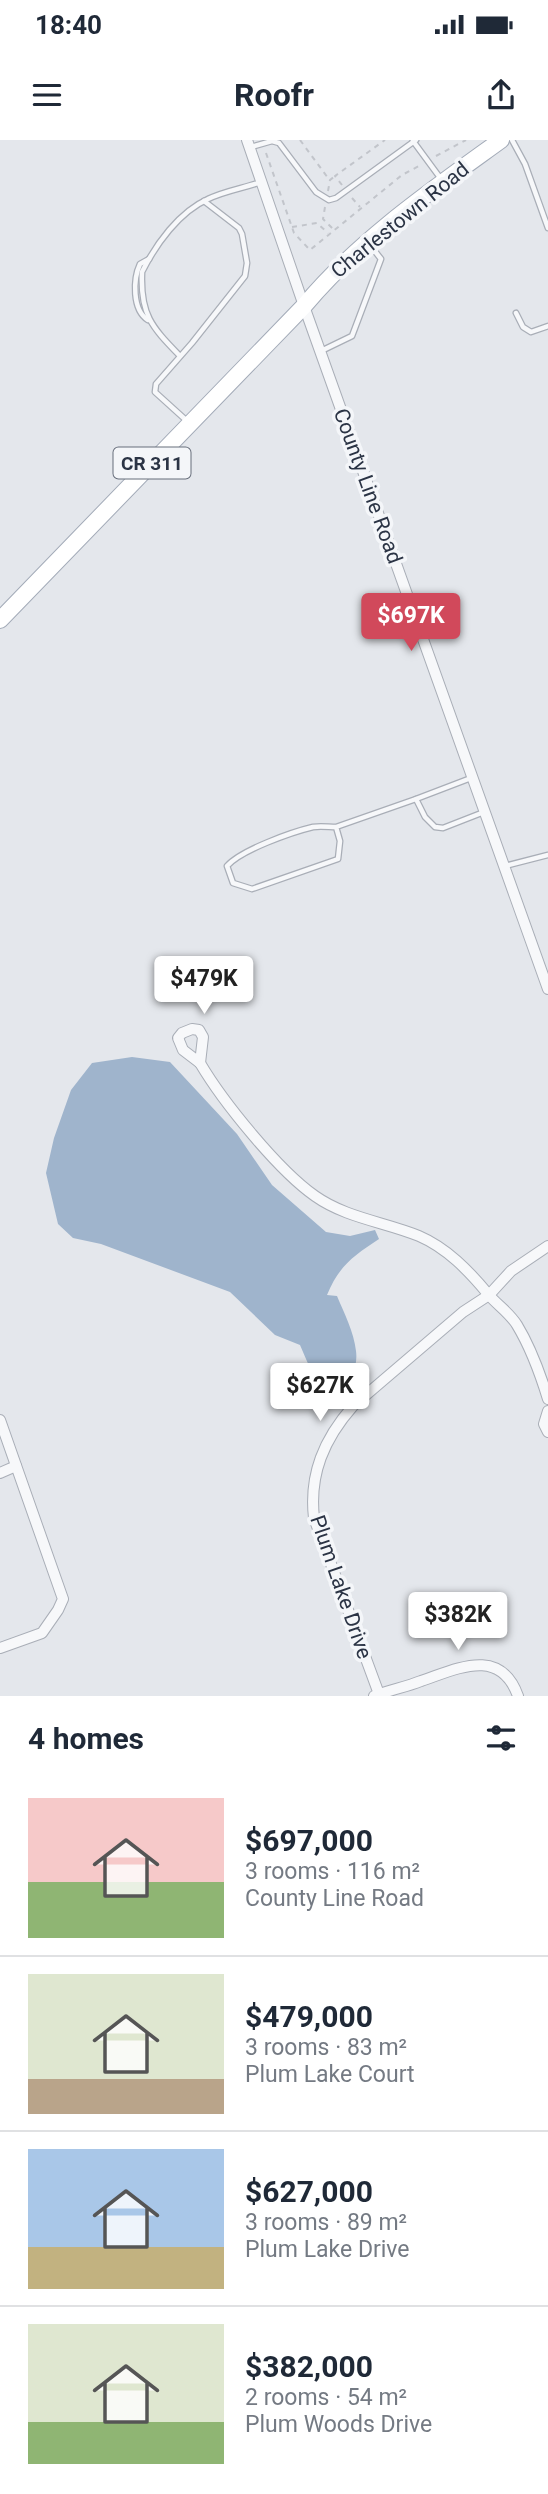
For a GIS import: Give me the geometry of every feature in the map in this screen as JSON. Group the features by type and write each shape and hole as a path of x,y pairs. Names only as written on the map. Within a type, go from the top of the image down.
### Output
{"main road":[{"name":"Charlestown Road","path":"304,306 325,281 369,243 501,140"},
{"name":"CR 311","path":"0,620 304,306"}],"street":[{"name":"County Line Road","path":"249,144 472,778 545,971 548,989"},
{"path":"200,1063 252,1132 315,1196 341,1211 431,1242 470,1271 516,1323 548,1399"},
{"name":"Plum Lake Drive","path":"376,1695 314,1518 313,1488 318,1461 329,1437 353,1406 463,1312 489,1295 512,1271 548,1246"},
{"path":"548,1410 544,1424 548,1432"},
{"path":"0,1420 62,1599 58,1610 42,1633 0,1648"},
{"path":"0,1473 16,1466"},
{"path":"376,1695 467,1665 483,1665 505,1674 518,1696"}],"lane":[{"path":"249,144 272,140 279,143 316,192 328,200 336,198 414,140 443,183"},
{"path":"512,140 525,164 548,228"},
{"path":"180,356 154,329 150,321 142,272 149,258 189,209 204,201 262,182"},
{"path":"190,424 155,392 155,388 163,374 247,272 239,228 204,201"},
{"path":"320,352 352,336 381,259 369,243"},
{"path":"516,313 523,327 531,332 548,326"},
{"path":"336,827 341,841 338,859 251,889 233,883 227,866 234,858 248,851 316,827 336,827 472,778"},
{"path":"416,799 425,817 435,827 443,828 485,812"},
{"path":"504,867 548,855"}],"path":[{"path":"300,140 330,180"},
{"path":"360,208 335,176 385,140"},
{"path":"292,227 317,223 328,233"}],"water":[{"path":"132,1057 170,1062 237,1134 272,1185 326,1232 350,1236 375,1230 379,1239 348,1262 327,1295 337,1296 355,1344 355,1375 358,1385 346,1396 328,1388 316,1378 300,1345 275,1335 230,1292 101,1244 73,1238 58,1224 46,1173 54,1138 71,1090 92,1063"}]}
